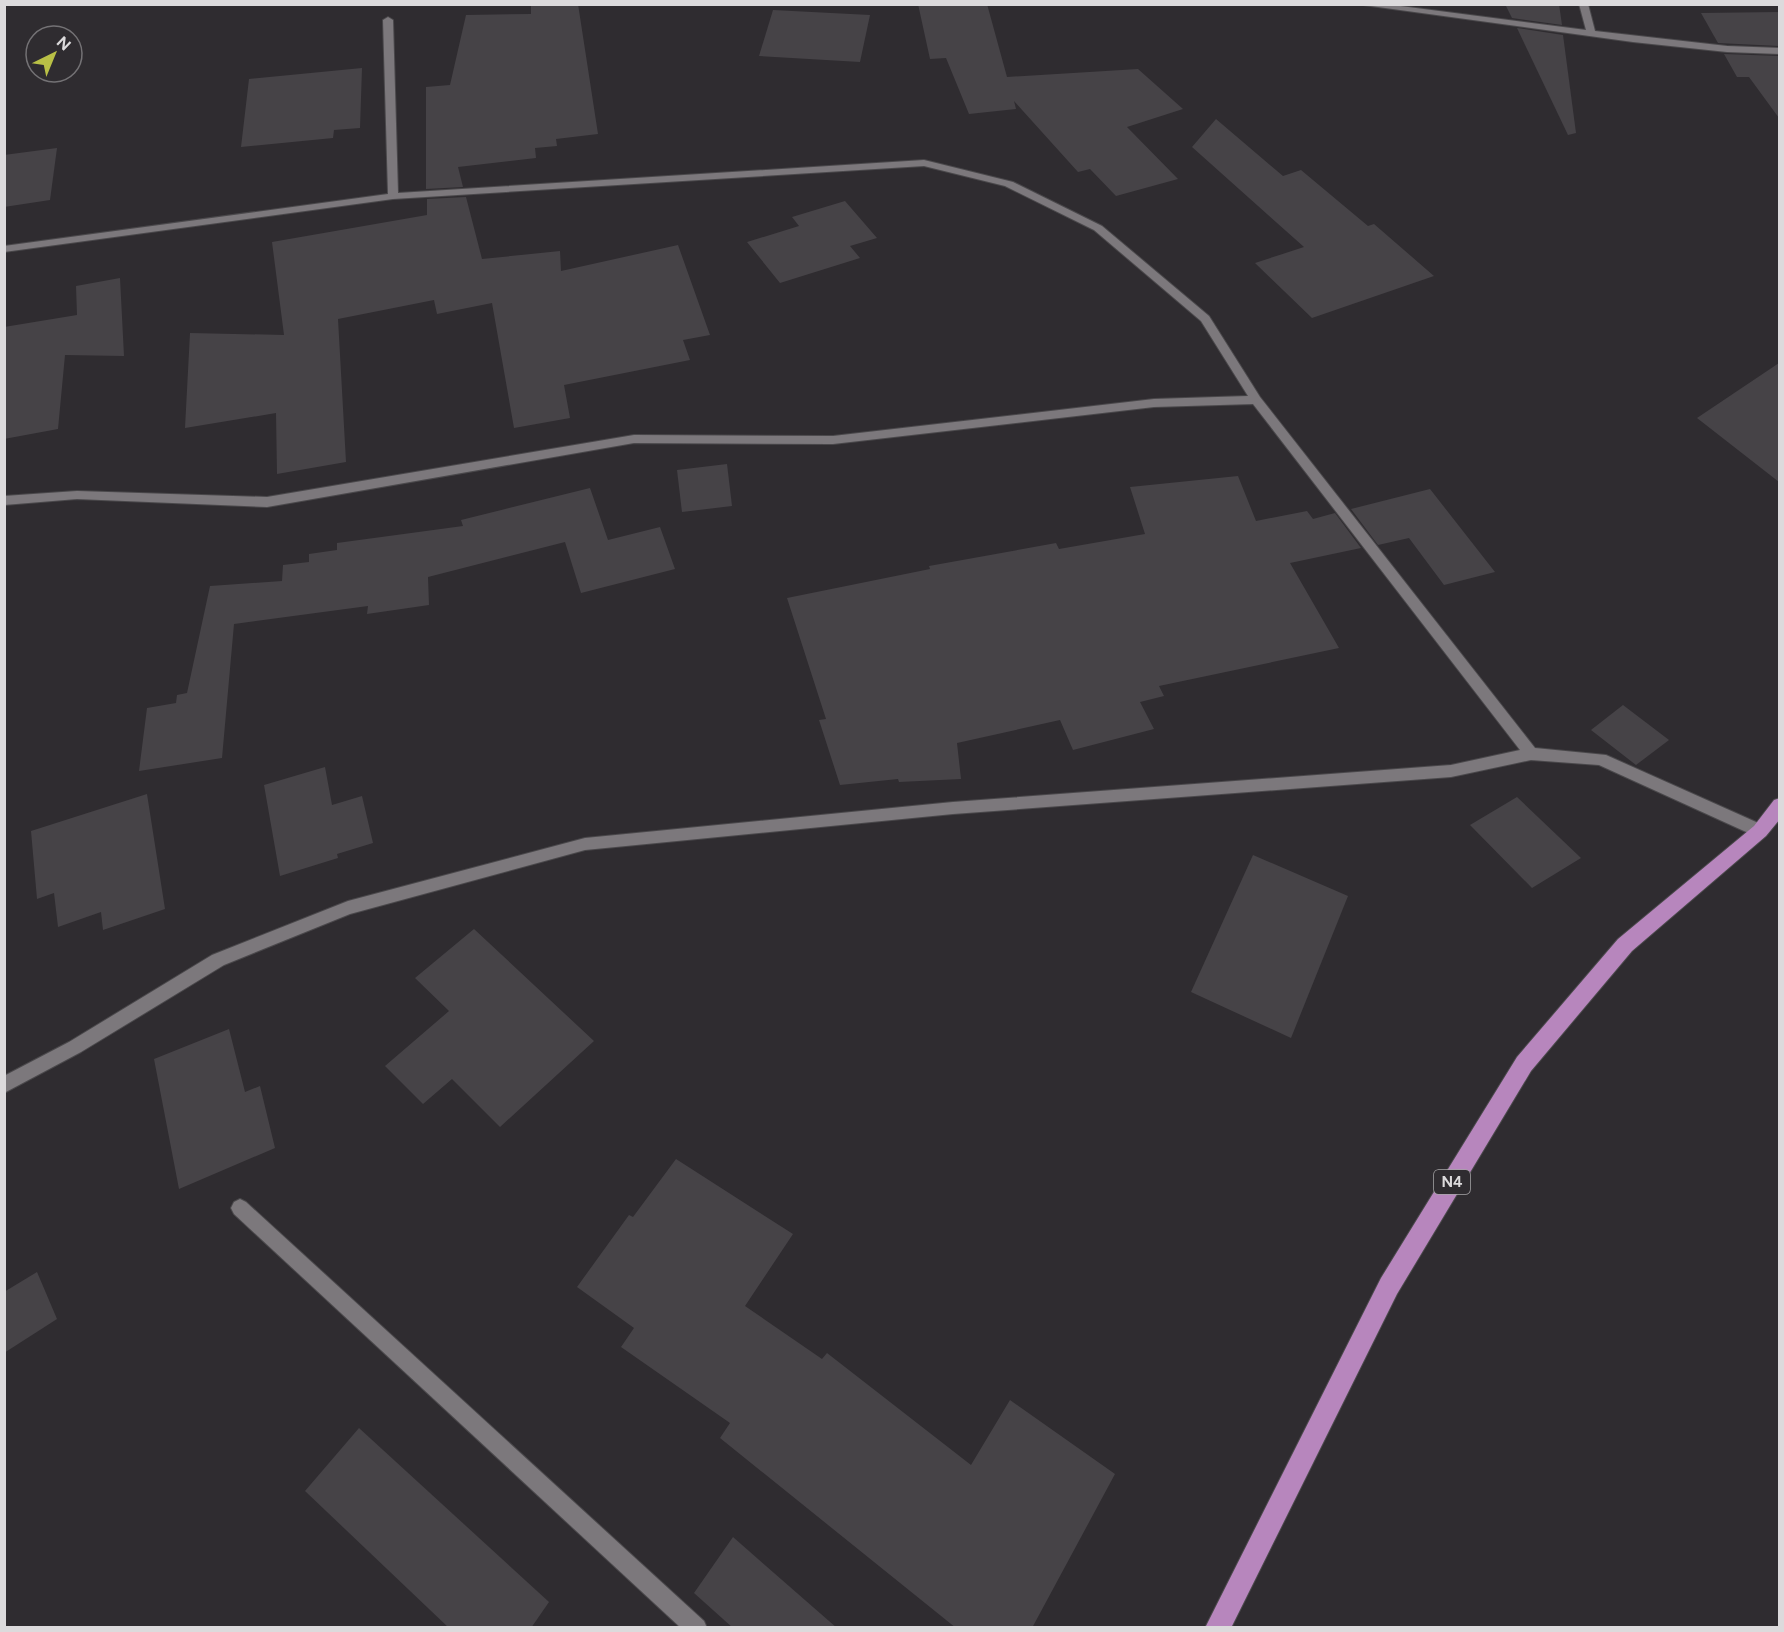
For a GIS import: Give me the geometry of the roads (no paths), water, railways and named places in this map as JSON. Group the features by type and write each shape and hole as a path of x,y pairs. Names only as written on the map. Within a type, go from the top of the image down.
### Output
{"highway":[{"name":"N4","path":"1217,1628 1389,1286 1524,1064 1624,945 1760,831 1779,805"}],"street":[{"path":"1360,4 1727,49 1779,51"},
{"path":"1584,4 1591,33"},
{"path":"388,20 393,196"},
{"path":"4,249 393,196 924,163 1010,184 1098,228 1205,319 1256,400 1531,754"},
{"path":"4,501 77,495 267,502 633,439 833,440 1154,403 1256,400"},
{"path":"4,1084 75,1047 218,960 348,908 585,844 953,808 1452,771 1531,754 1601,759 1760,831"},
{"path":"240,1208 697,1628"}]}
